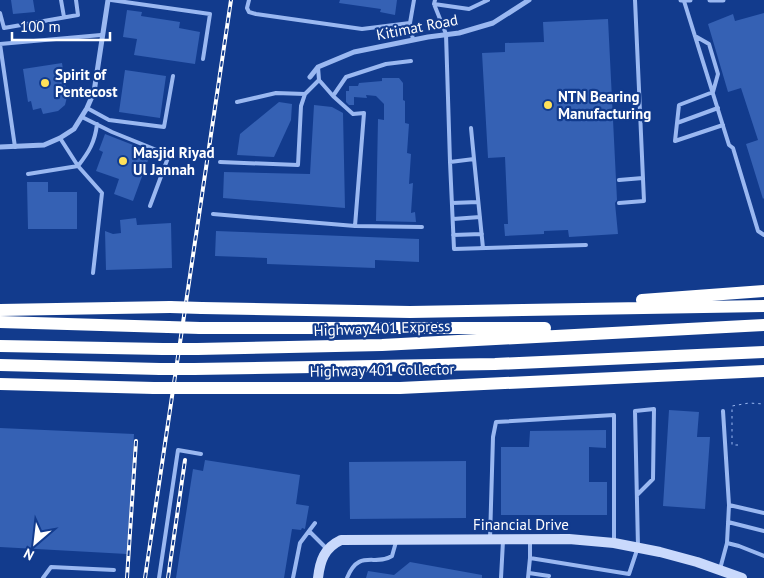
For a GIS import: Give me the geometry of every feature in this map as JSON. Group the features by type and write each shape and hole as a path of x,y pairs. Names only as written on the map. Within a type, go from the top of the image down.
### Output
{"highway":[{"path":"410,312 639,300 764,291"},
{"path":"0,310 170,307 410,312 764,306"},
{"path":"0,322 200,328 677,329"},
{"name":"Highway 401 Express","path":"0,346 197,349 382,345 764,325"},
{"path":"0,365 194,369 495,364 764,352"},
{"name":"Highway 401 Collector","path":"0,384 154,388 400,388 764,371"},
{"path":"640,378 764,378"}],"street":[{"path":"0,147 44,145 60,138 74,128 87,108 94,92 101,35 110,0"},
{"name":"Kitimat Road","path":"310,77 318,68 354,52 459,33 493,23 529,0"},
{"path":"683,0 690,0"},
{"path":"710,0 723,0"},
{"name":"Financial Drive","path":"328,550 341,540 569,539 614,543 678,556 742,578"},
{"path":"318,578 322,559 328,550"}],"lane":[{"path":"61,0 64,18"},
{"path":"0,14 4,28 64,18 78,15 76,0"},
{"path":"110,0 210,14 203,59"},
{"path":"249,0 247,8 249,12 341,27 362,29 410,23"},
{"path":"413,40 410,23 414,0"},
{"path":"434,2 469,9 488,0"},
{"path":"619,203 644,201 635,0"},
{"path":"683,0 728,145 733,148 758,231 764,235"},
{"path":"434,2 446,34 454,249 586,246"},
{"path":"15,147 0,44 101,35"},
{"path":"695,36 709,44 718,74 713,92"},
{"path":"333,96 346,77 386,64 411,61"},
{"path":"318,68 320,80 333,96 353,114 364,113 355,226"},
{"path":"87,108 109,120 164,127 173,76"},
{"path":"220,162 298,165 301,106 305,94 320,80"},
{"path":"713,92 678,105 675,141 723,125"},
{"path":"237,102 276,93 305,94"},
{"path":"677,123 718,108"},
{"path":"82,117 169,155 150,206"},
{"path":"28,174 78,166 90,151 96,137 97,124"},
{"path":"471,128 483,248"},
{"path":"60,138 78,166 102,193 93,273"},
{"path":"450,162 474,159"},
{"path":"619,180 642,178"},
{"path":"452,203 478,202"},
{"path":"213,214 355,226 422,227"},
{"path":"453,219 480,218"},
{"path":"454,235 482,234"},
{"path":"530,558 629,574 638,547 635,411 654,409 653,478 637,495"},
{"path":"720,569 727,544 729,505 723,412"},
{"path":"490,539 493,437 496,422 614,415 614,543"},
{"path":"159,578 178,450 201,454"},
{"path":"729,505 764,513"},
{"path":"728,522 764,531"},
{"path":"294,578 300,544 315,523"},
{"path":"309,531 328,550"},
{"path":"530,538 529,576 549,576"},
{"path":"501,578 503,539"},
{"path":"347,578 354,565 364,560 388,559 392,556 396,548 396,540"},
{"path":"727,544 739,546 764,556"},
{"path":"43,578 51,567 114,570"}],"path":[{"path":"738,445 732,445 732,406 749,403 764,404"}],"building":[{"path":"11,0 33,0 35,12 13,14"},
{"path":"340,0 397,0 395,15 380,12 381,9 339,3"},
{"path":"127,10 142,12 141,16 180,22 179,28 200,32 195,64 134,55 137,39 123,37"},
{"path":"764,13 763,199 746,144 758,140 741,88 728,92 708,24 733,14 735,21"},
{"name":"NTN Bearing Manufacturing","path":"608,19 617,200 615,203 618,234 569,237 568,230 544,231 544,234 505,236 504,224 508,224 505,157 488,158 482,53 505,52 505,43 544,42 543,22"},
{"name":"Spirit of Pentecost","path":"62,63 67,97 65,105 58,111 43,114 41,108 33,110 31,101 28,102 23,69"},
{"path":"125,70 166,76 160,118 119,112"},
{"path":"382,78 399,78 403,83 405,123 409,124 407,153 411,154 409,184 413,183 411,213 415,212 416,222 376,221 378,119 384,120 384,104 376,96 366,95 367,98 354,97 354,105 349,105 346,102 346,91 349,91 349,86 382,81"},
{"path":"279,102 292,104 291,120 274,157 237,155 240,134"},
{"path":"314,105 332,107 343,113 345,208 223,198 224,172 310,174"},
{"name":"Masjid Riyad Ul Jannah","path":"105,134 151,152 133,201 114,194 119,179 96,171 103,152 99,150"},
{"path":"27,182 48,182 48,192 77,192 77,229 28,229"},
{"path":"136,218 137,225 171,223 172,268 106,270 105,231 113,234 121,233 120,220"},
{"path":"216,231 419,239 419,262 375,260 375,268 267,264 267,258 215,256"},
{"path":"669,410 699,412 697,437 710,437 705,509 663,506"},
{"path":"0,428 134,434 127,554 0,547"},
{"path":"606,430 606,448 589,447 589,482 607,482 607,515 501,515 501,447 529,447 530,431"},
{"path":"205,460 300,475 296,504 309,506 305,529 292,529 284,578 176,578 193,469 203,471"},
{"path":"466,461 466,518 350,519 349,462"},
{"path":"410,562 482,575 482,578 366,578 368,571 394,575"}],"railway":[{"path":"145,578 231,0"},
{"path":"127,578 136,441"},
{"path":"168,578 185,460"}],"place":[{"name":"Spirit of Pentecost","path":"45,83"},
{"name":"NTN Bearing Manufacturing","path":"548,105"},
{"name":"Masjid Riyad Ul Jannah","path":"123,161"}]}
